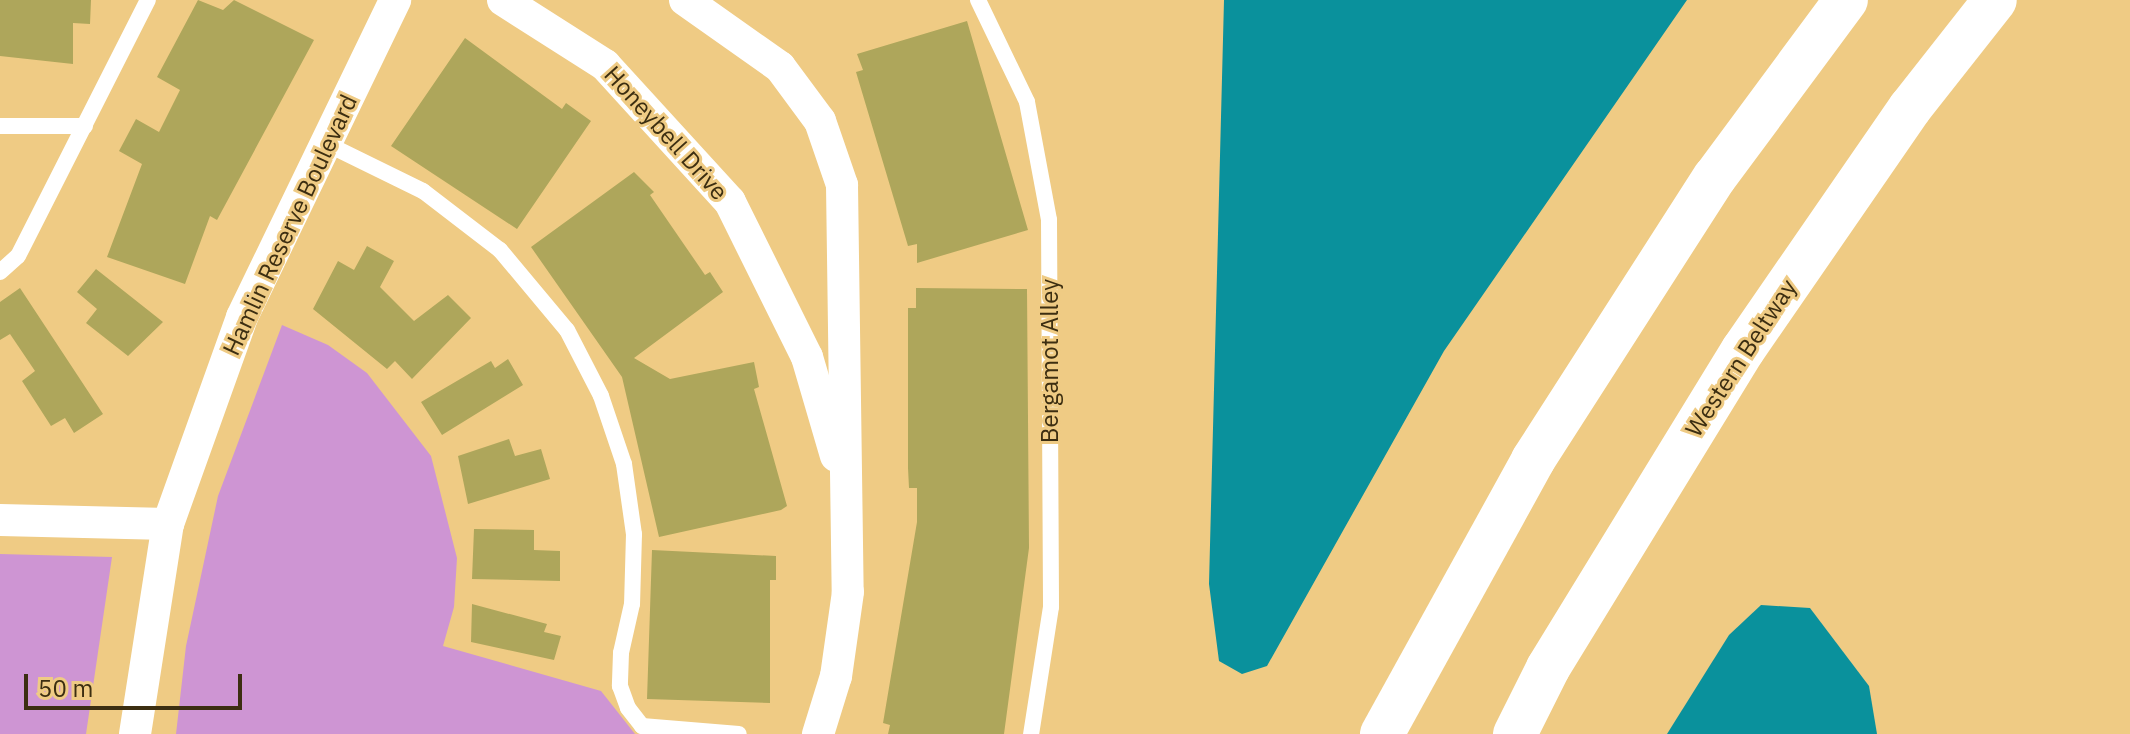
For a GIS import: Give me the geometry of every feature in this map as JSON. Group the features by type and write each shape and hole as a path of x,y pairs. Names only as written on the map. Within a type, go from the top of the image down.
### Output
{"highway":[{"path":"1382,734 1542,447 1715,177 1846,0"},
{"name":"Western Beltway","path":"1515,734 1548,668 1743,350 1910,108 1995,0"}],"street":[{"name":"Hamlin Reserve Boulevard","path":"135,734 168,524 242,317 395,0"},
{"name":"Honeybell Drive","path":"503,0 605,65 730,202 807,357 845,490"},
{"name":"Honeybell Drive","path":"685,0 780,67 820,121 837,172 847,245 845,490 848,592 836,676 818,734"},
{"path":"0,520 168,524"}],"lane":[{"path":"0,272 18,256 148,0"},
{"name":"Bergamot Alley","path":"978,0 1027,102 1049,220 1051,607 1031,734"},
{"path":"0,126 85,126"},
{"path":"325,143 423,191 500,250 567,330 601,396 624,464 634,534 632,604 621,653 620,686 628,708 642,726 654,729 739,734"}],"shaded area":[{"path":"282,325 328,345 367,373 431,456 457,558 454,607 443,646 601,691 635,734 176,734 186,646 218,496"},
{"path":"0,554 112,557 86,734 0,734"}],"water":[{"path":"1224,0 1687,0 1444,351 1267,666 1242,674 1219,661 1209,584"},
{"path":"1761,605 1810,608 1869,686 1877,734 1667,734 1729,635"}],"building":[{"path":"0,0 91,0 90,24 73,23 73,64 0,56"},
{"path":"198,0 223,10 234,0 314,40 217,220 210,216 185,284 107,257 142,164 119,151 136,119 159,132 180,90 157,77"},
{"path":"967,21 1028,230 917,263 917,244 908,246 856,72 863,70 857,54"},
{"path":"465,38 562,109 566,103 591,121 517,229 391,146"},
{"path":"634,172 654,192 650,195 705,275 710,272 723,292 634,358 670,379 754,362 759,387 754,389 787,506 781,510 659,537 622,377 531,247"},
{"path":"367,246 394,261 380,287 414,321 448,295 471,318 412,379 395,361 387,369 313,309 338,261 354,270"},
{"path":"96,269 163,322 128,356 86,323 97,309 77,292"},
{"path":"20,288 103,414 74,433 65,418 51,426 22,381 35,371 10,334 0,340 0,302"},
{"path":"916,288 1027,289 1029,548 1004,734 888,734 890,725 883,723 917,522 917,488 909,488 908,468 908,308 916,308"},
{"path":"508,359 523,385 442,435 421,402 491,361 495,368"},
{"path":"509,439 515,456 541,449 550,479 468,504 458,456"},
{"path":"474,529 534,530 534,550 560,551 560,581 472,579"},
{"path":"652,550 776,556 776,580 770,580 770,703 647,699"},
{"path":"472,604 547,624 544,632 561,636 554,660 471,642"}]}
